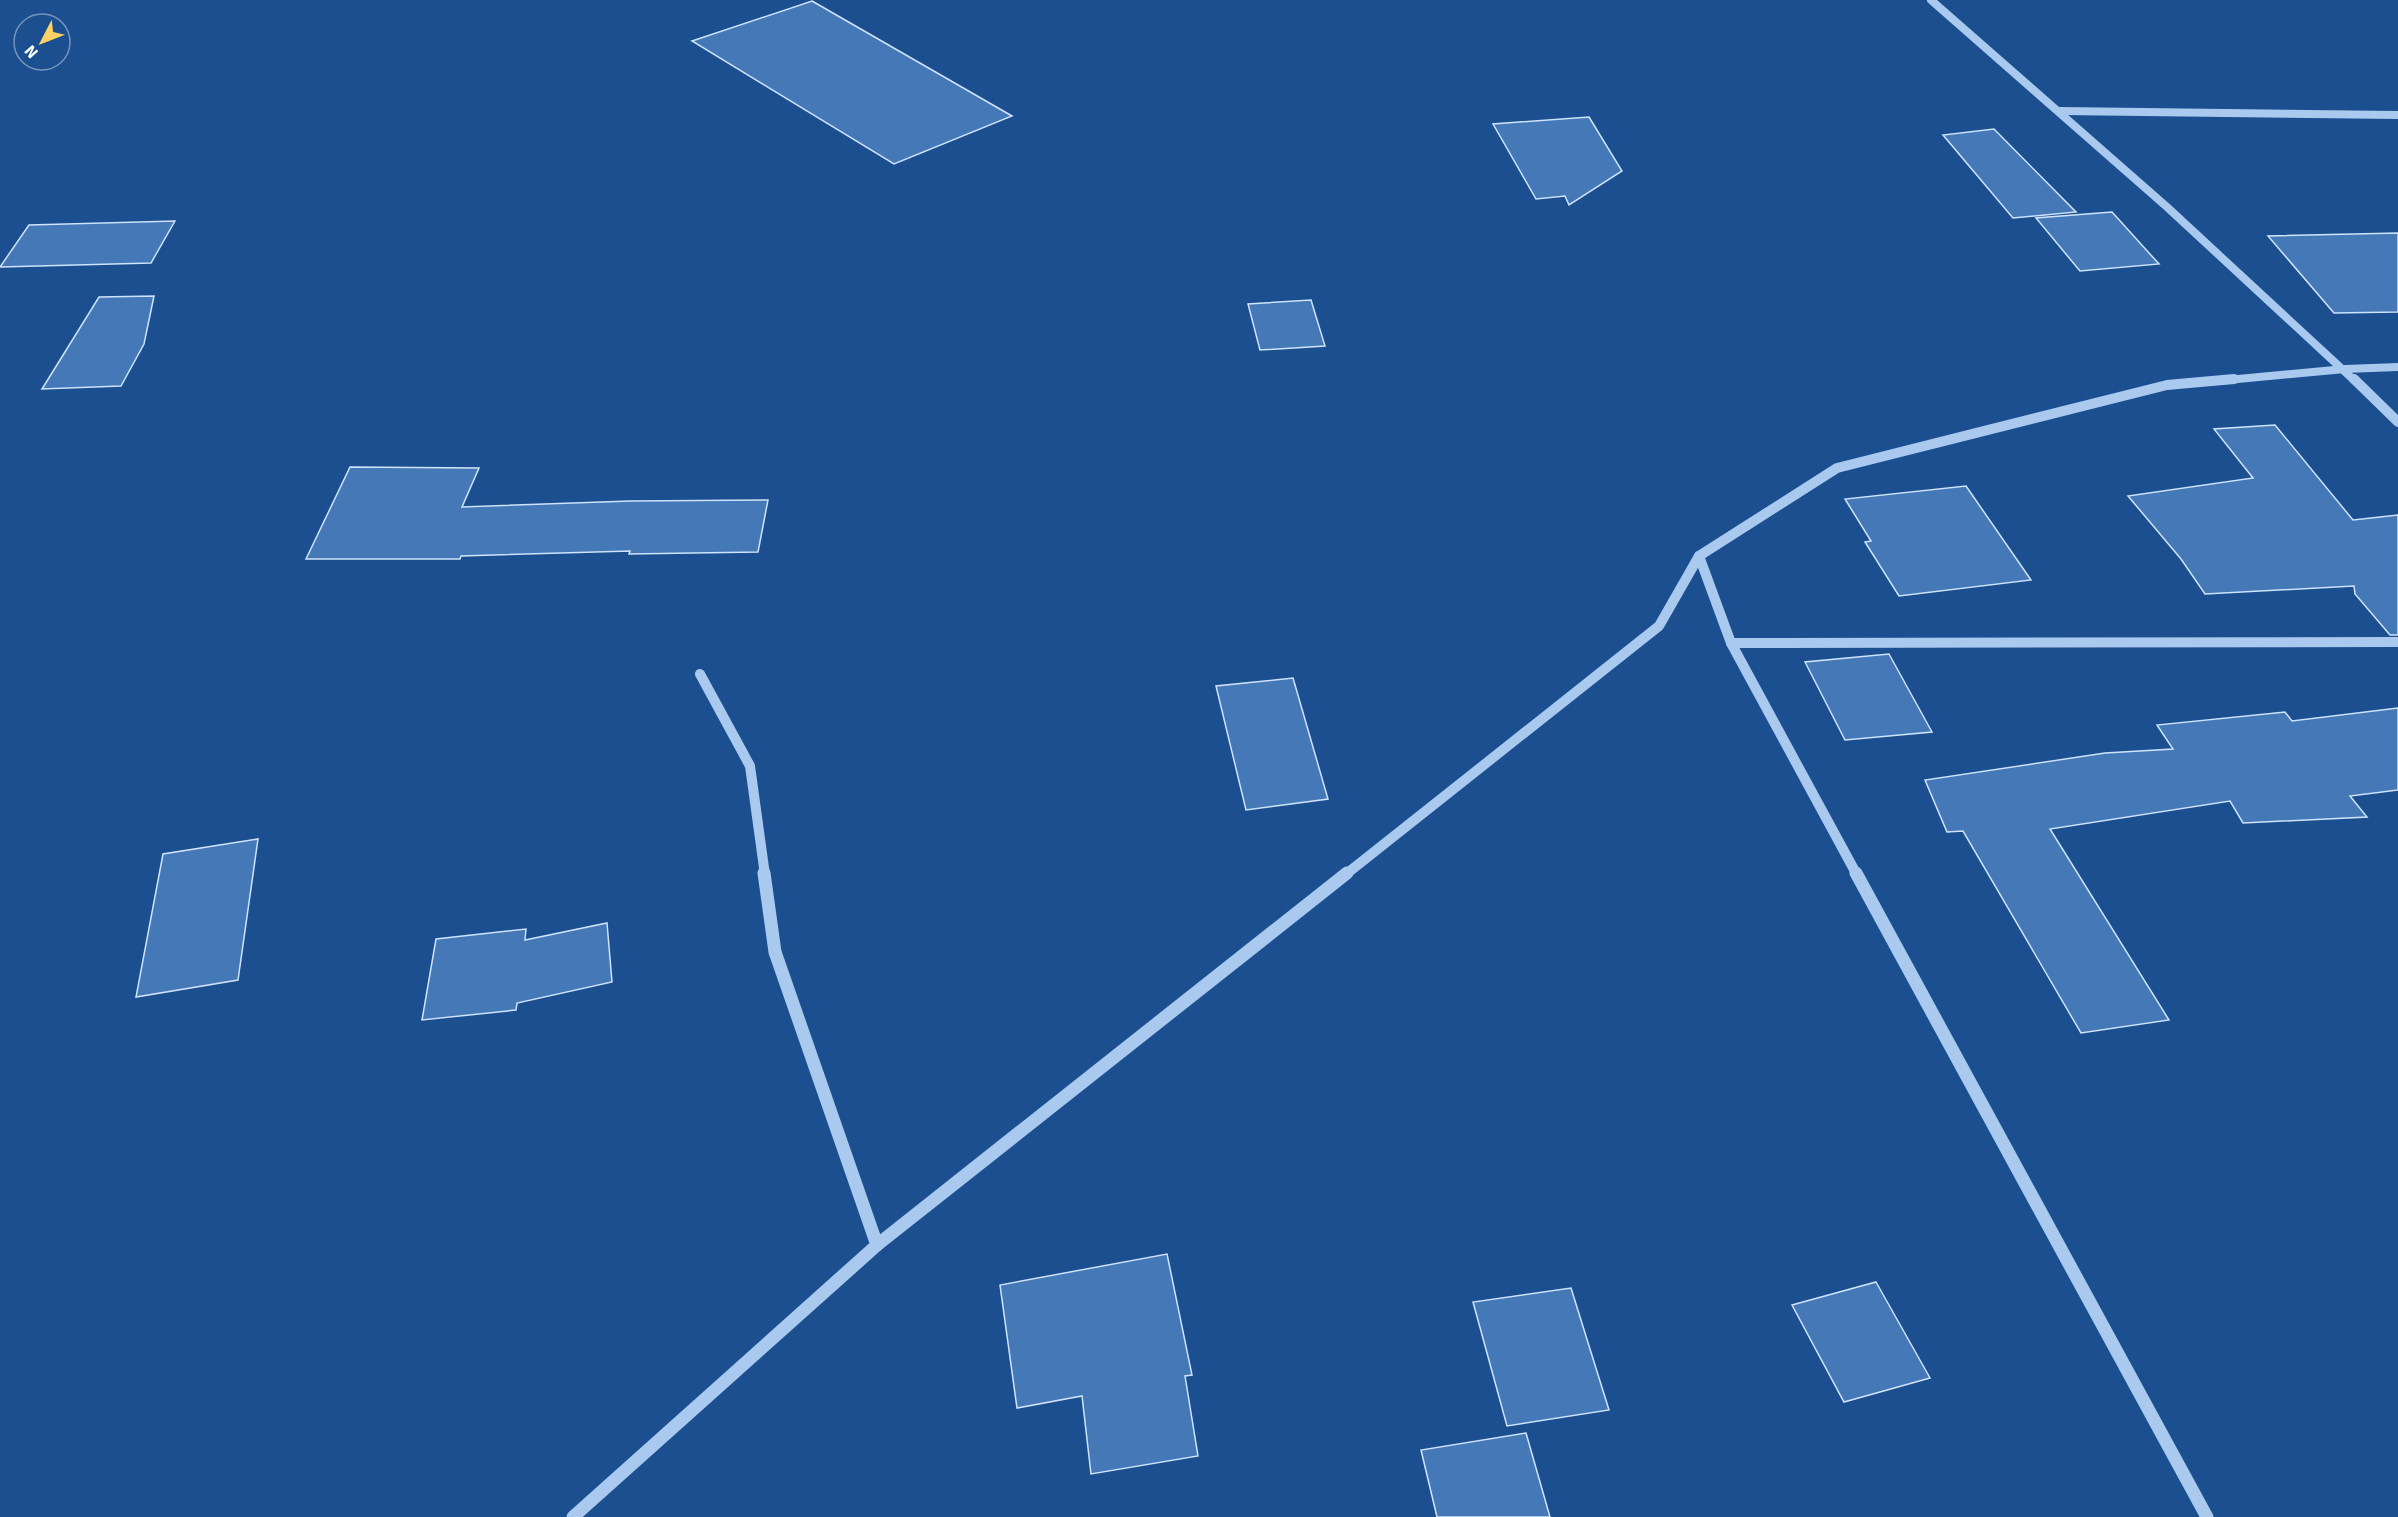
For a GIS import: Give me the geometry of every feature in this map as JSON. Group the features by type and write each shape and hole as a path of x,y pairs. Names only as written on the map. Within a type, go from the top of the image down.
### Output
{"street":[{"path":"1931,0 2060,111 2345,369 2398,422"},
{"path":"2060,111 2398,115"},
{"path":"573,1517 877,1245 1659,626 1699,556 1838,468 2167,385 2345,369 2398,367"},
{"path":"1699,556 1731,643 2207,1517"},
{"path":"1731,643 2398,642"},
{"path":"700,674 750,766 775,952 877,1245"}],"building":[{"path":"812,1 1012,116 894,164 692,41"},
{"path":"1589,117 1622,171 1569,205 1565,196 1536,199 1493,124"},
{"path":"1994,129 2076,212 2013,218 1943,135"},
{"path":"2112,212 2159,264 2080,271 2036,218"},
{"path":"175,221 151,263 0,267 29,225"},
{"path":"2398,233 2398,312 2334,313 2268,236"},
{"path":"154,296 144,344 121,386 42,389 99,297"},
{"path":"1311,300 1325,346 1260,350 1248,304"},
{"path":"2275,425 2353,520 2398,515 2398,635 2390,635 2355,594 2354,586 2205,594 2181,559 2128,496 2253,478 2214,429"},
{"path":"350,467 479,468 462,507 630,501 768,500 758,552 629,554 630,551 461,556 460,559 306,559"},
{"path":"1966,486 2031,580 1899,596 1865,542 1871,541 1845,499"},
{"path":"1889,654 1932,732 1845,740 1805,662"},
{"path":"1293,678 1328,799 1246,810 1216,686"},
{"path":"2398,708 2398,790 2350,796 2367,817 2243,823 2230,801 2050,829 2169,1020 2081,1033 1963,831 1947,832 1925,780 2105,753 2173,749 2157,725 2285,712 2292,721"},
{"path":"258,839 238,980 136,997 163,854"},
{"path":"607,923 612,982 517,1003 516,1010 422,1020 436,939 526,929 525,940"},
{"path":"1167,1254 1192,1375 1185,1376 1198,1456 1091,1474 1082,1396 1017,1408 1000,1285"},
{"path":"1876,1282 1930,1378 1844,1402 1792,1305"},
{"path":"1571,1288 1609,1410 1507,1426 1473,1302"},
{"path":"1526,1433 1550,1517 1437,1517 1421,1450"}]}
